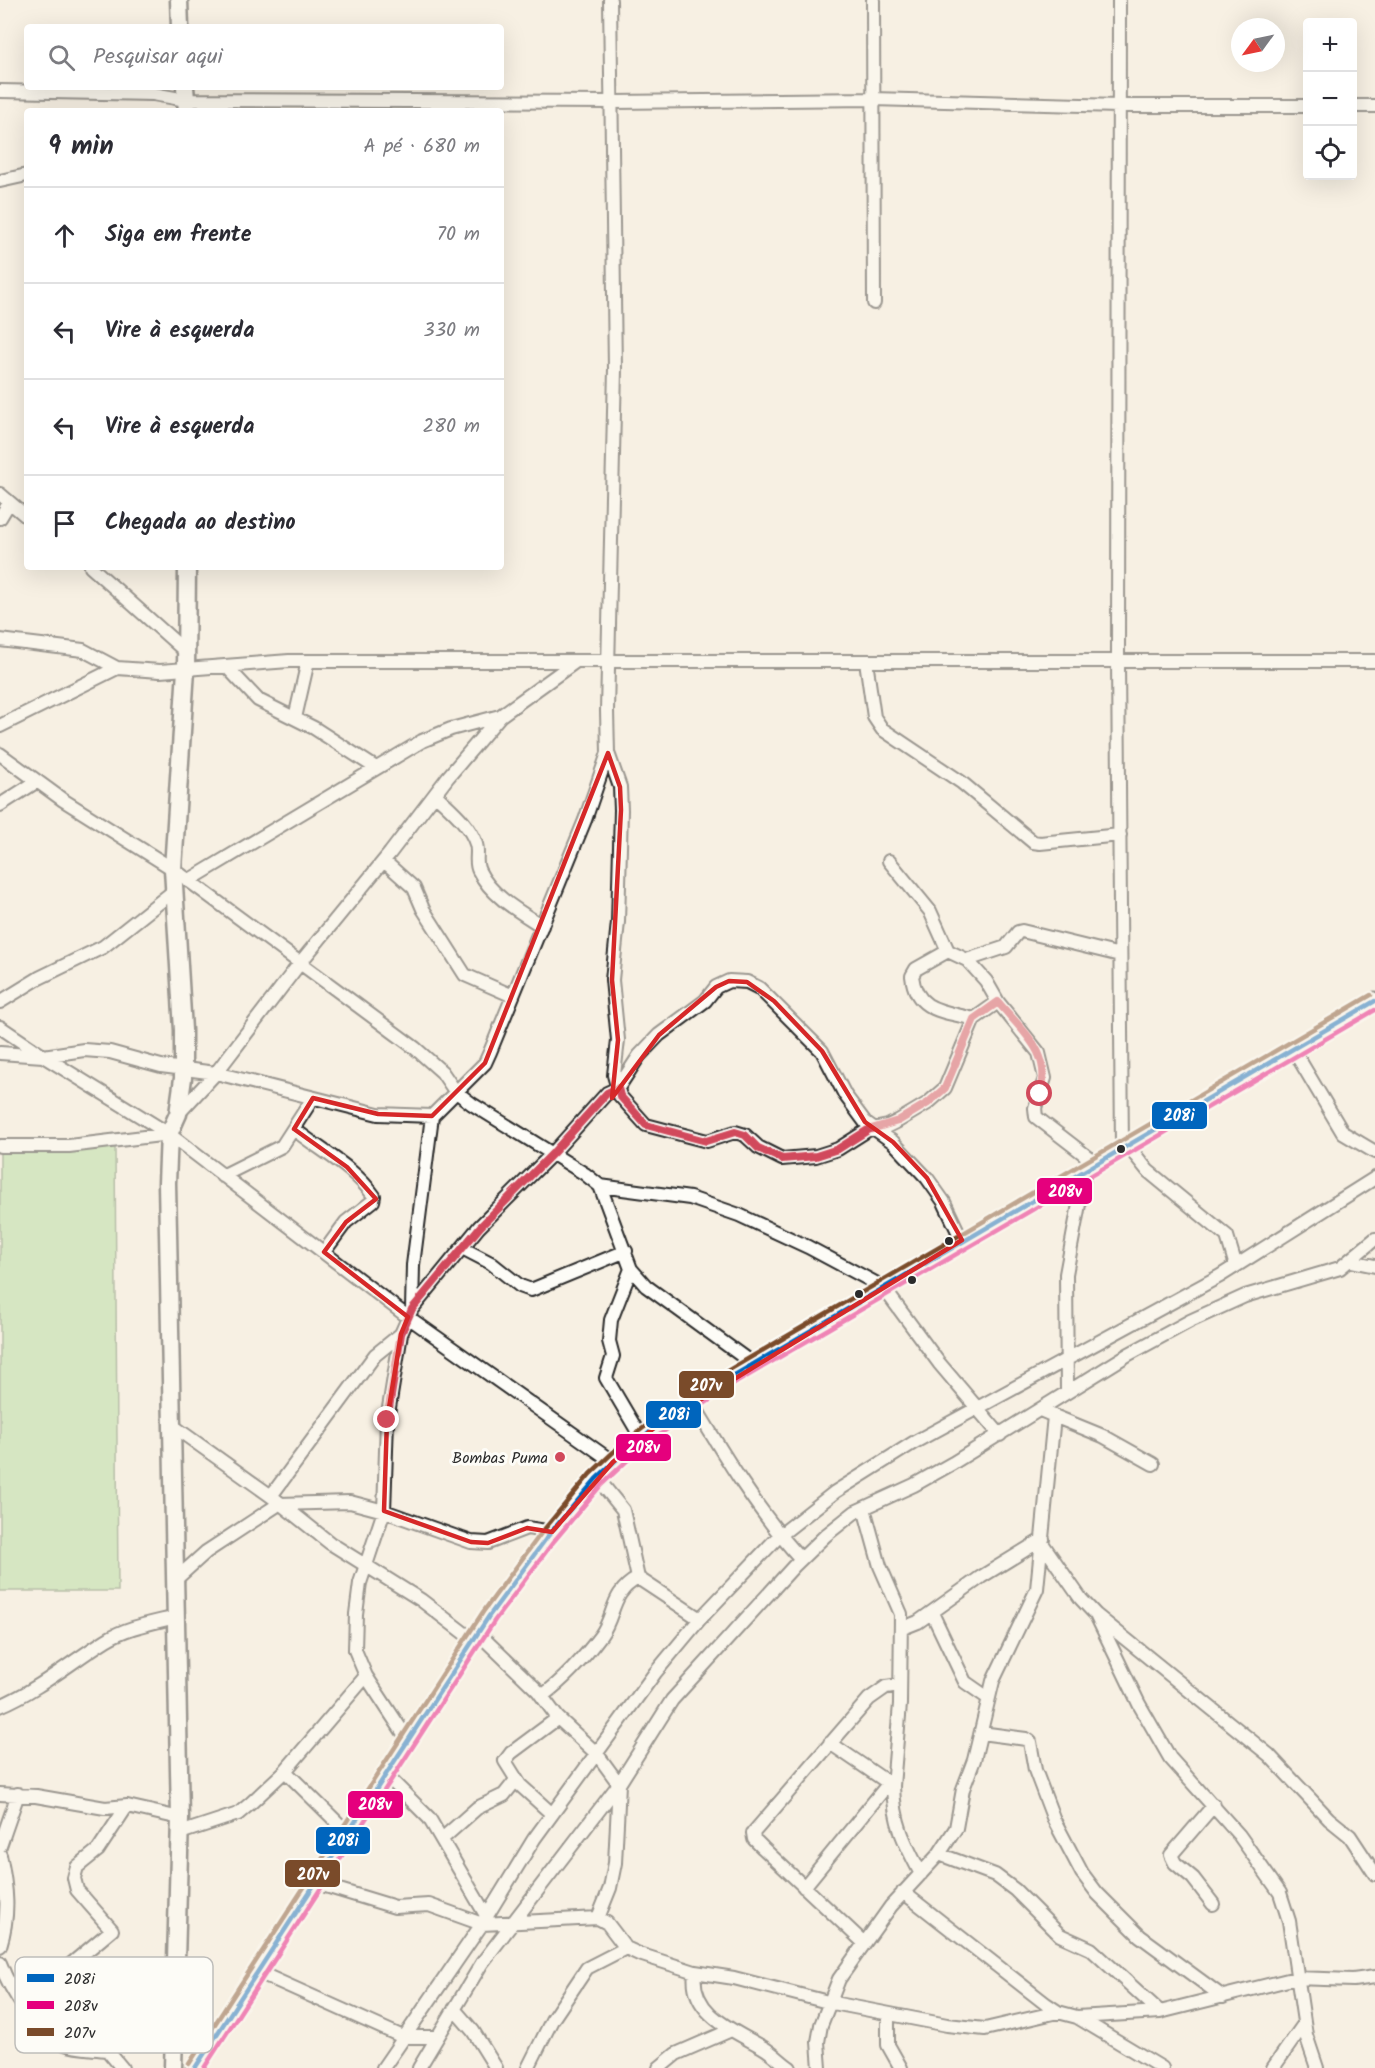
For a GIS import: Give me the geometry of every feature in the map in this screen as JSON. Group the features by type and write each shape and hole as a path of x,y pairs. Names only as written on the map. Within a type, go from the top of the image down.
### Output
{"main road":[{"path":"179,0 180,24"},
{"path":"176,1957 180,1826 167,1183 169,1134 178,1114 183,1069 182,886 173,869 186,670 187,570"},
{"path":"213,2041 476,1637 552,1532 613,1462 692,1402 753,1364 1375,1001"},
{"path":"173,2053 173,2068"},
{"path":"195,2068 205,2053"}],"street":[{"path":"610,0 614,102 615,369 608,753 620,787 621,810 618,922 612,980 618,1040 614,1075 620,1096 646,1125 706,1141 735,1132 745,1135 758,1148 782,1159 827,1152 875,1128 898,1121 928,1103 945,1088 974,1019 998,1002"},
{"path":"873,0 874,303"},
{"path":"1119,0 1120,955 1125,1148 1148,1171 1227,1236 1236,1266"},
{"path":"0,91 153,94 186,99 614,102 873,99 1118,106 1303,106"},
{"path":"1357,106 1375,106"},
{"path":"0,181 24,176"},
{"path":"0,518 4,498 24,515"},
{"path":"94,570 185,651"},
{"path":"0,640 83,650 117,668 186,670 308,661 1375,661"},
{"path":"295,718 308,661"},
{"path":"866,661 874,717 882,729 962,782 1034,842 1120,835"},
{"path":"178,1114 216,1073 300,963 500,716 575,662"},
{"path":"226,666 258,700 274,710 295,718 376,768"},
{"path":"0,726 117,668"},
{"path":"0,1002 39,978 103,947 182,886 422,741 451,729 500,716"},
{"path":"410,1313 413,1266 432,1116 485,1063 542,927 608,753"},
{"path":"0,754 36,782 173,869"},
{"path":"0,805 36,782"},
{"path":"435,794 465,823 475,840 478,871 486,882 507,902 542,927"},
{"path":"384,861 414,888 423,909 465,975 513,996"},
{"path":"889,861 930,911 948,951 967,960 986,981 998,1002 1035,1046 1043,1064 1045,1078 1035,1108 1036,1117 1091,1168 1066,1274 1067,1391"},
{"path":"182,886 300,963 415,1048 442,1072 455,1091 512,1130 553,1153 600,1186 690,1198 739,1215 883,1287 939,1363 999,1435"},
{"path":"967,960 1000,950 1009,944 1018,932 1022,931 1120,955"},
{"path":"948,951 916,969 912,976 913,986 918,997 932,1008 974,1019"},
{"path":"408,1740 366,1676 356,1650 356,1614 366,1564 384,1511 387,1420 401,1334 410,1313 462,1248 607,1093 618,1088 639,1056 659,1035 705,1001 716,987 729,981 747,982 759,988 822,1052 853,1108 864,1122 875,1128 927,1178 944,1202 962,1240"},
{"path":"0,1027 169,1134 222,1176 255,1197 324,1252 613,1462"},
{"path":"1293,1049 1343,1132 1375,1152"},
{"path":"0,1053 43,1056 84,1050 101,1052 183,1069 216,1073 378,1114 432,1116"},
{"path":"222,1176 282,1146 313,1098"},
{"path":"294,1129 325,1154 347,1167 374,1196 372,1201 346,1222 324,1252"},
{"path":"0,1146 69,1146 169,1134"},
{"path":"383,2068 484,1920 552,1814 655,1673 700,1619 779,1536 835,1492 977,1406 1236,1266 1375,1178"},
{"path":"600,1186 631,1269 646,1286 753,1364"},
{"path":"419,2068 482,1963 619,1784 672,1700 801,1559 826,1535 864,1508 914,1485 1040,1410 1067,1391 1190,1321 1245,1296 1340,1268 1375,1239"},
{"path":"462,1248 491,1263 520,1286 531,1290 626,1251"},
{"path":"1351,1260 1375,1266"},
{"path":"631,1269 611,1320 609,1341 614,1356 606,1378 642,1439"},
{"path":"175,1580 206,1552 275,1500 375,1355 401,1334"},
{"path":"692,1402 745,1488 779,1536 801,1559"},
{"path":"1040,1410 1103,1436 1153,1464"},
{"path":"820,2068 818,2042 828,2002 838,1979 863,1942 903,1892 939,1854 956,1828 963,1790 981,1733 988,1698 1000,1666 1037,1589 1054,1416"},
{"path":"173,1426 330,1543 366,1564 476,1637 542,1696 558,1718 597,1754 619,1784 615,1863 610,1888 598,1918"},
{"path":"598,1479 618,1500 627,1520 638,1578 700,1619"},
{"path":"275,1500 350,1502 384,1511 471,1542 488,1543 527,1528 552,1532"},
{"path":"864,1508 880,1566 901,1614 903,1628 891,1785 894,1814 903,1840 921,1874"},
{"path":"903,1628 932,1613 981,1577 1042,1541"},
{"path":"1042,1541 1081,1599 1096,1615 1269,1755 1329,1819 1350,1836 1375,1874"},
{"path":"542,1696 579,1662 606,1626 616,1598 627,1585 638,1578"},
{"path":"932,1613 965,1682 988,1698"},
{"path":"1096,1615 1139,1704 1170,1758 1189,1781 1214,1805 1269,1875 1280,1893 1289,1921 1304,2024 1312,2060 1317,2068"},
{"path":"0,1706 19,1698 107,1640 136,1626 176,1617"},
{"path":"0,1794 18,1794 105,1808 127,1806 180,1826 238,1814 285,1771 366,1676"},
{"path":"863,1942 754,1839 753,1833 868,1699 886,1687 899,1685"},
{"path":"552,1814 516,1780 505,1761 511,1753 558,1718"},
{"path":"981,1733 1026,1739 1030,1742 1035,1770 1054,1820 1097,1893 1140,1936 1222,1997"},
{"path":"830,1743 891,1785"},
{"path":"285,1771 348,1833"},
{"path":"386,1775 419,1806 442,1839 484,1920"},
{"path":"442,1839 477,1808 504,1795 516,1780"},
{"path":"804,1887 891,1785"},
{"path":"0,1846 18,1794"},
{"path":"1213,1904 1193,1878 1175,1863 1171,1855 1214,1805"},
{"path":"80,1957 112,1930 77,1890 75,1872 81,1862 99,1850 127,1806"},
{"path":"939,1854 995,1875 1015,1890 1060,1935 1091,1949 1160,2012"},
{"path":"0,1855 8,1888 8,1909 0,1946"},
{"path":"316,1883 396,1906 429,1905 484,1920 512,1922 598,1918 607,1923 626,1948 695,1972 734,1978 828,2002 888,2014 985,2029 1058,2012"},
{"path":"903,1892 978,1953 1058,2012 1077,2018 1162,2068"},
{"path":"530,2068 552,2020 587,1968 626,1948"},
{"path":"0,1963 15,1996"},
{"path":"258,1972 403,2037 436,2037"},
{"path":"695,1972 694,1992 729,2031 766,2049 790,2068"},
{"path":"1077,2018 1160,2012 1296,1978 1353,1980 1375,1977"},
{"path":"454,2009 473,2031 496,2068"},
{"path":"888,2014 888,2044 901,2068"},
{"path":"1106,2035 1113,2014"},
{"path":"1273,2068 1304,2024"},
{"path":"658,2068 676,2054 729,2031"},
{"path":"110,2053 122,2068"}],"highlighted area":[{"path":"608,753 620,787 621,810 612,980 618,1040 612,1098 659,1035 716,987 729,981 747,982 774,1001 822,1051 865,1122 893,1142 927,1178 962,1240 654,1428 613,1462 552,1532 527,1528 488,1543 471,1542 384,1511 387,1420 401,1334 408,1317 324,1252 346,1222 376,1199 347,1167 294,1129 313,1098 378,1114 432,1116 485,1063"}],"green space":[{"path":"0,1146 115,1146 118,1591 0,1591"}],"transit line":[{"name":"207v","path":"213,2027 483,1612 542,1532 590,1474 622,1444 667,1410 729,1370 1371,995"},
{"name":"208i","path":"213,2040 489,1616 548,1536 596,1479 627,1450 671,1416 733,1376 1375,1001"},
{"name":"208v","path":"204,2068 495,1620 554,1541 601,1485 632,1456 675,1423 737,1382 1375,1010"},
{"name":"207v","path":"189,2064 196,2053"},
{"name":"208i","path":"195,2068 205,2053"}],"place":[{"name":"Bombas Puma","path":"560,1457"}],"route":[{"path":"387,1420 401,1334 412,1309 480,1227 613,1089 618,1088 620,1096 639,1120 646,1125 706,1141 735,1132 745,1135 758,1148 782,1159 816,1156 838,1149 868,1130 888,1126 928,1103 945,1088 954,1072 974,1019 998,1002 1039,1053 1045,1078 1040,1094"}]}
